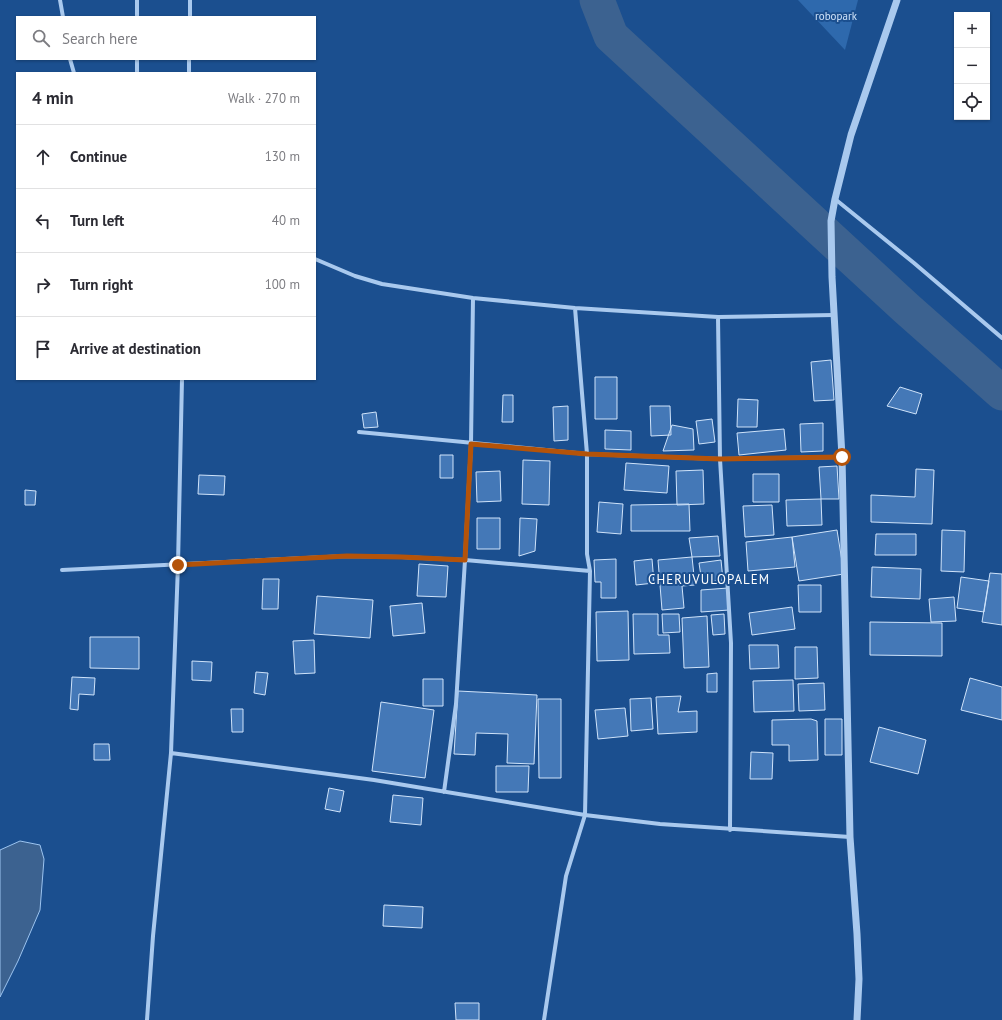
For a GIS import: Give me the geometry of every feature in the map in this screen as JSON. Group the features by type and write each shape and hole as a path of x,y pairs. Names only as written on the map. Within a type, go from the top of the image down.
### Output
{"street":[{"path":"60,0 63,16"},
{"path":"137,0 137,16"},
{"path":"190,0 190,16"},
{"path":"856,1020 858,979 857,934 850,837 842,457 832,277 831,221 851,135 897,0"},
{"path":"70,60 74,72"},
{"path":"137,60 137,72"},
{"path":"189,60 189,72"},
{"path":"835,199 914,263 1002,338"},
{"path":"316,259 355,276 382,284 473,298 575,308 718,317 834,315"},
{"path":"444,792 456,704 465,560 471,444 473,298"},
{"path":"544,1020 566,876 585,815 590,571 587,554 587,454 575,308"},
{"path":"718,317 720,459 731,643 730,830"},
{"path":"147,1020 153,936 171,753 178,565 182,380"},
{"path":"359,432 587,454 720,459 842,457"},
{"path":"62,570 347,556 465,560 590,571"},
{"path":"171,753 374,780 585,815 660,824 730,830 850,837"}],"green space":[{"name":"robopark","path":"798,0 858,0 845,50"}],"shaded area":[{"path":"20,841 40,845 44,859 40,910 18,961 0,997 0,850"}],"building":[{"path":"831,360 834,400 814,401 811,362"},
{"path":"595,377 617,377 617,419 595,419"},
{"path":"900,387 922,394 916,414 887,406"},
{"path":"503,395 513,395 513,422 502,422"},
{"path":"738,399 758,400 757,427 737,427"},
{"path":"568,406 568,440 554,441 553,407"},
{"path":"650,406 670,406 671,435 651,436"},
{"path":"376,412 378,427 364,428 362,414"},
{"path":"712,419 715,442 699,444 696,421"},
{"path":"823,423 823,451 801,452 800,424"},
{"path":"672,425 693,429 694,450 663,451"},
{"path":"784,429 786,450 739,455 737,433"},
{"path":"605,430 631,431 631,450 605,449"},
{"path":"440,455 453,455 453,478 440,478"},
{"path":"523,460 550,461 549,505 522,504"},
{"path":"626,463 669,466 667,493 624,490"},
{"path":"837,466 839,499 821,499 819,467"},
{"path":"916,469 934,470 932,524 871,522 871,495 915,497"},
{"path":"703,470 704,504 677,505 676,471"},
{"path":"500,471 501,501 477,502 476,472"},
{"path":"753,474 779,474 779,502 753,502"},
{"path":"199,475 225,476 224,495 198,494"},
{"path":"25,490 36,491 35,505 25,505"},
{"path":"821,499 822,525 787,526 786,500"},
{"path":"599,502 623,504 621,534 597,532"},
{"path":"689,504 690,531 631,531 631,505"},
{"path":"772,505 774,535 745,537 743,506"},
{"path":"477,518 500,518 500,549 477,549"},
{"path":"520,518 537,519 535,551 519,556"},
{"path":"837,530 844,574 799,581 792,537"},
{"path":"942,530 965,531 964,572 941,571"},
{"path":"876,534 916,534 916,555 875,555"},
{"path":"718,536 720,556 692,557 689,538"},
{"path":"792,537 795,567 748,571 746,542"},
{"path":"692,557 695,585 682,586 684,608 662,610 658,560"},
{"path":"616,559 616,598 601,598 601,582 595,582 594,560"},
{"path":"652,559 654,583 636,585 634,561"},
{"path":"721,560 723,580 702,583 699,563"},
{"path":"419,564 448,566 446,597 417,596"},
{"path":"872,567 921,569 920,599 871,597"},
{"path":"990,573 1002,574 1002,625 982,622"},
{"path":"961,577 989,581 984,612 957,608"},
{"path":"263,579 279,579 278,609 262,609"},
{"path":"798,585 821,585 821,612 799,612"},
{"path":"728,588 729,610 701,612 701,590"},
{"path":"317,596 373,600 370,638 314,634"},
{"path":"954,597 956,621 931,622 929,599"},
{"path":"422,603 425,633 393,636 390,606"},
{"path":"792,607 795,629 752,635 749,613"},
{"path":"628,611 629,660 597,661 596,612"},
{"path":"633,614 658,614 658,635 669,635 670,653 634,654"},
{"path":"662,614 679,614 680,632 663,633"},
{"path":"724,614 725,634 713,635 711,615"},
{"path":"707,616 709,667 684,668 682,618"},
{"path":"870,622 942,623 942,656 870,655"},
{"path":"90,637 139,637 139,669 90,668"},
{"path":"314,640 315,673 295,674 293,641"},
{"path":"749,645 778,645 779,668 750,669"},
{"path":"795,647 817,647 818,678 795,679"},
{"path":"192,661 212,662 211,681 192,680"},
{"path":"256,672 268,673 265,695 254,693"},
{"path":"717,673 717,692 707,692 707,674"},
{"path":"72,677 95,678 94,695 79,694 78,710 70,709"},
{"path":"970,678 1002,687 1002,720 961,710"},
{"path":"423,679 443,679 443,706 423,706"},
{"path":"793,680 794,711 754,712 753,681"},
{"path":"824,683 825,710 799,711 798,684"},
{"path":"458,691 537,695 534,764 507,763 508,734 476,733 475,755 454,754"},
{"path":"681,696 678,712 697,711 697,732 658,734 656,697"},
{"path":"651,698 653,729 631,731 630,699"},
{"path":"538,699 561,699 561,778 539,778"},
{"path":"381,702 434,710 425,778 372,771"},
{"path":"625,708 628,736 598,739 595,710"},
{"path":"231,709 243,709 243,732 232,732"},
{"path":"811,719 817,721 818,760 789,761 789,745 772,745 772,720"},
{"path":"825,719 842,719 842,755 825,755"},
{"path":"879,727 926,740 918,774 870,762"},
{"path":"94,744 109,744 110,760 94,760"},
{"path":"751,752 773,753 772,779 750,779"},
{"path":"496,766 529,766 528,792 496,792"},
{"path":"329,788 344,791 340,812 325,809"},
{"path":"393,795 423,798 421,825 390,822"},
{"path":"384,905 423,907 422,928 383,926"},
{"path":"455,1003 479,1003 479,1020 456,1020"}],"waterway":[{"path":"597,0 611,36 906,308 1002,393"}],"district":[{"name":"CHERUVULOPALEM","path":"709,579"}],"route":[{"path":"178,565 347,556 465,560 471,444 587,454 720,459 842,457"}]}
